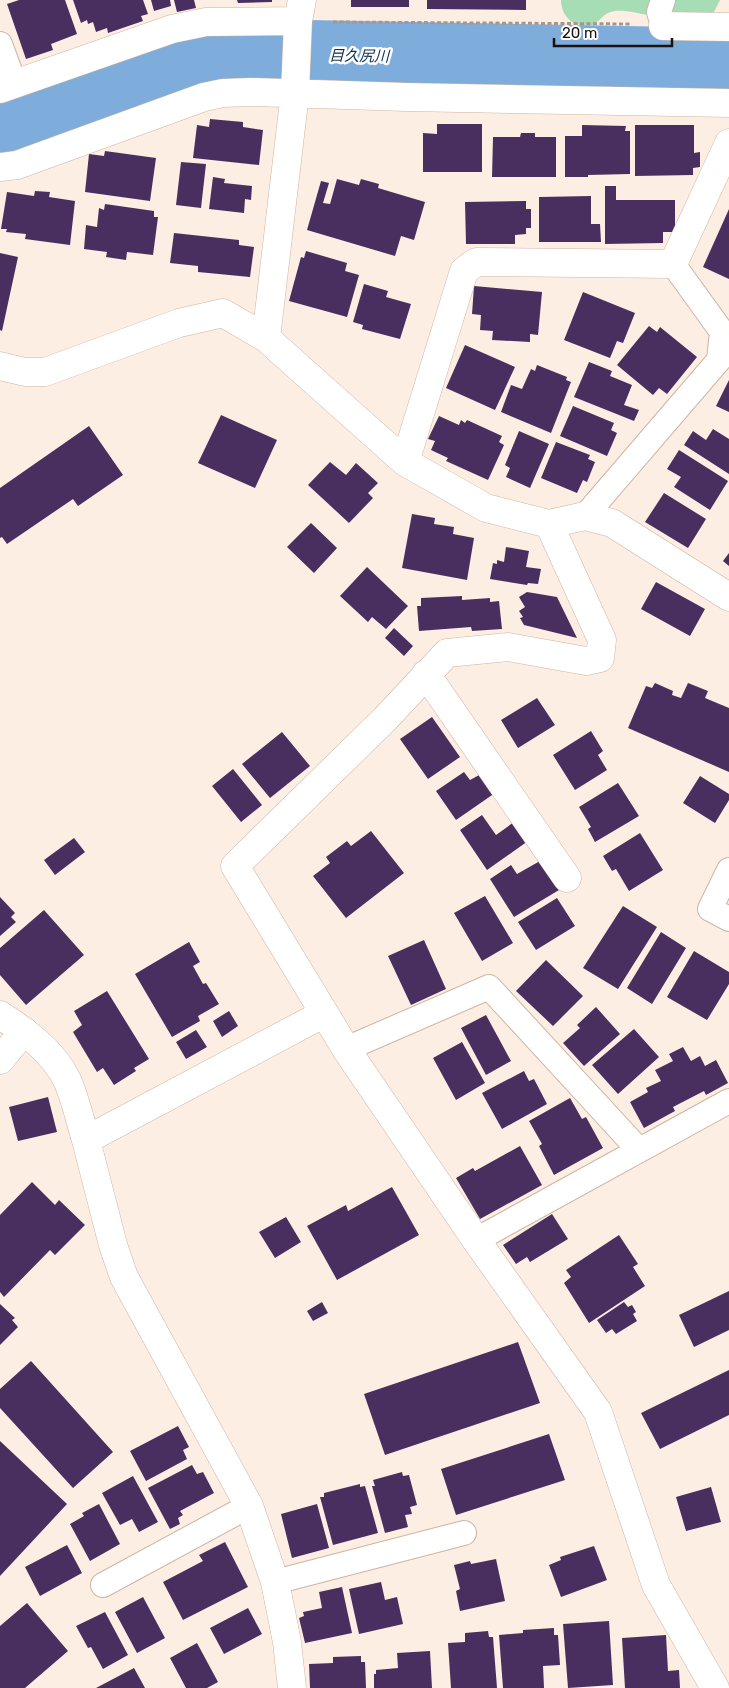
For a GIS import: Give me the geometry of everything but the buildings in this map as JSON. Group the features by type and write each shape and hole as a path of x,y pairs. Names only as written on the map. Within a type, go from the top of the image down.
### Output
{"street":[{"path":"663,13 729,27"},
{"path":"7,87 172,28 206,22 300,18 296,87 266,338"},
{"path":"0,167 24,162 204,97 296,87 406,97 729,103"},
{"path":"405,462 464,271 476,262 673,264 729,143"},
{"path":"0,366 25,372 45,372 179,323 223,313 266,338 405,462 486,508 549,524 585,516 612,523 729,597"},
{"path":"549,524 602,640 600,658 586,661 508,646 447,653 385,719 235,866 323,1014 346,1049 476,1240 598,1412 656,1585 715,1688"},
{"path":"426,674 567,878"},
{"path":"86,1140 323,1014"},
{"path":"0,1015 24,1031 50,1055 67,1080 86,1140 113,1245 124,1277 249,1506 275,1582 287,1642 292,1688"},
{"path":"0,1060 24,1031"}],"lane":[{"path":"0,44 7,87"},
{"path":"585,516 720,360 726,334 673,264"},
{"path":"729,870 710,909 729,919"},
{"path":"346,1049 489,987 639,1150"},
{"path":"476,1240 729,1101"},
{"path":"103,1585 249,1506"},
{"path":"275,1582 464,1533"}],"path":[{"path":"300,18 639,24 663,13"}],"green space":[{"path":"561,0 720,0 713,14 655,32 647,15 633,12 608,13 592,25 580,25 566,16 563,12"}],"waterway":[{"name":"目久尻川","path":"0,126 179,64 204,59 251,54 729,63"}]}
